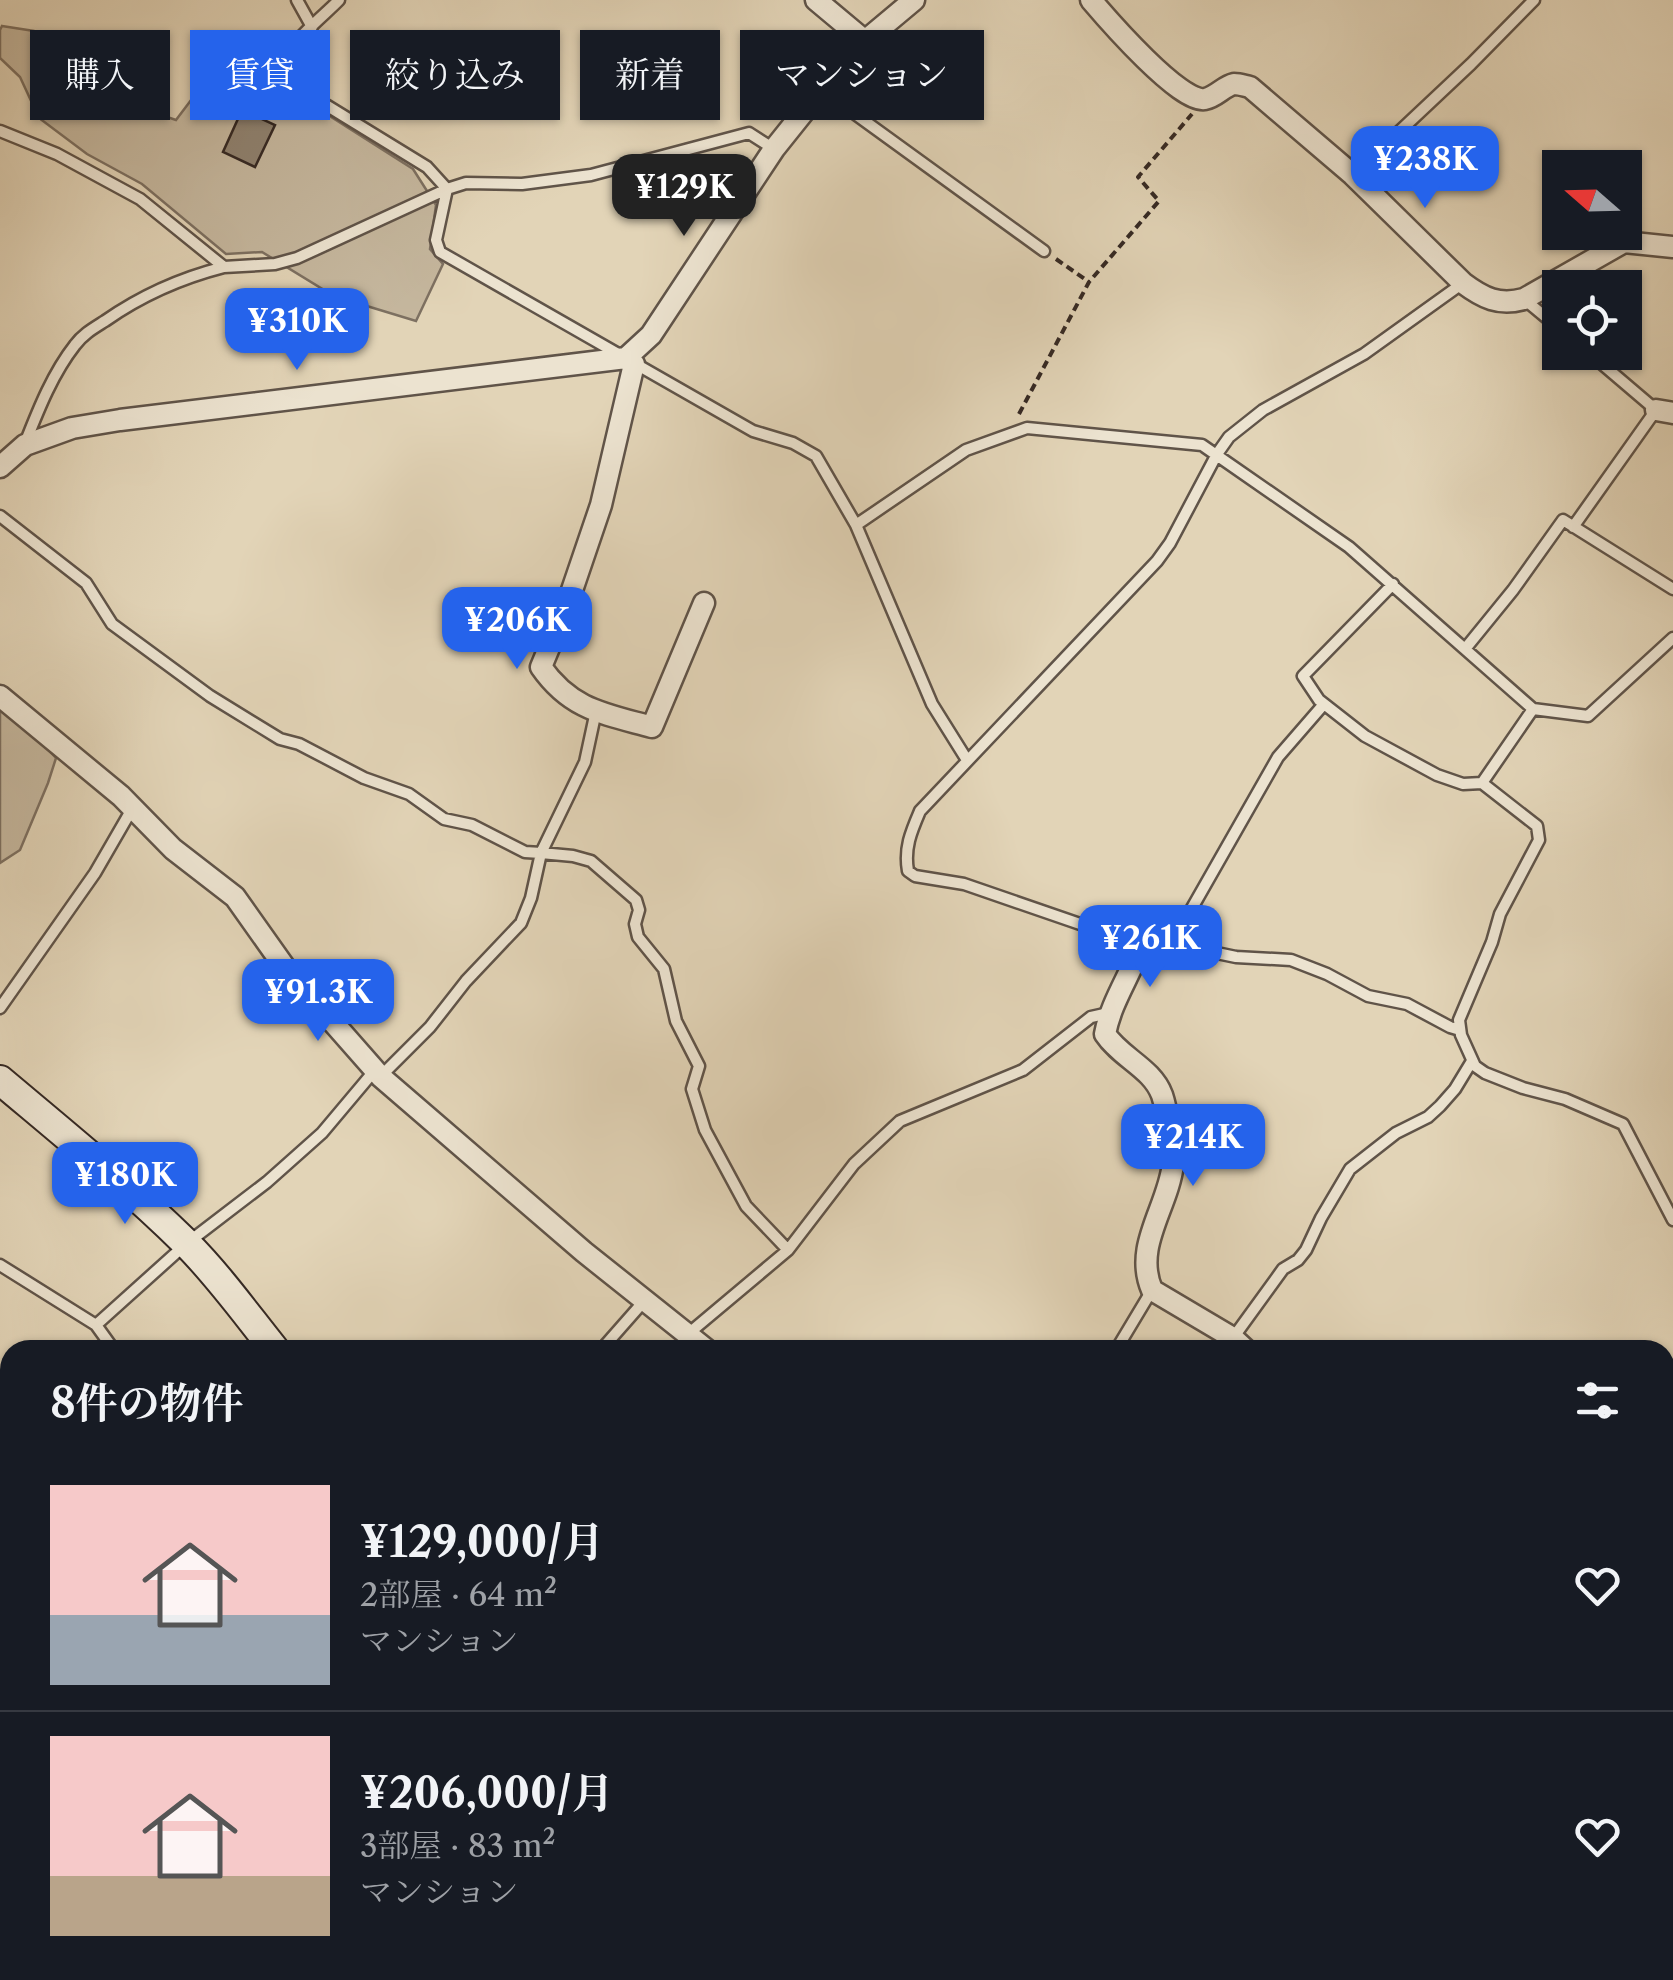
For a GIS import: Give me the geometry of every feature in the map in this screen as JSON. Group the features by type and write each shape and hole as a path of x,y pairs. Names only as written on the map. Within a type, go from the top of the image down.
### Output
{"main road":[{"path":"1,1083 89,1155 186,1244 267,1340"}],"street":[{"path":"816,0 853,30"},
{"path":"877,30 914,0"},
{"path":"1092,0 1171,83 1194,98 1204,100 1234,84 1250,86 1353,175 1462,283 1492,301 1524,298 1624,242 1673,247"},
{"path":"704,603 652,727 589,709 554,686 541,667 601,505 630,361 798,120"},
{"path":"0,467 24,444 72,428 630,361"},
{"path":"0,696 132,808 173,849 235,897 286,969 378,1073 584,1252 695,1340"},
{"path":"1141,945 1109,1013 1104,1034 1114,1048 1150,1075 1162,1094 1174,1160 1145,1254 1147,1277 1152,1290 1233,1340"}],"lane":[{"path":"297,0 312,27"},
{"path":"338,0 288,51 282,74 290,83 426,167 447,189"},
{"path":"1353,175 1534,0"},
{"path":"863,120 1044,251"},
{"path":"0,131 57,154 140,199 224,266"},
{"path":"24,444 51,382 85,334 134,301 188,276 224,266 275,264 297,258 466,183 522,184 591,176 748,133 774,149"},
{"path":"447,189 436,240 440,252 753,431 793,442 816,456 856,524 932,704 966,760"},
{"path":"1324,704 1278,757 1167,946 1141,945 964,884 915,876 908,871 909,836 920,811 1157,561 1229,437 1263,410 1364,354 1462,283"},
{"path":"1524,298 1542,314"},
{"path":"1573,527 1664,412 1611,370"},
{"path":"856,524 966,450 1027,428 1202,445 1350,547 1534,709 1588,716 1673,638"},
{"path":"0,516 86,584 112,624 210,696 280,739 409,794 444,819 472,826 525,852 592,861 636,900 638,938 664,969 676,1020 698,1066 692,1088 705,1130 746,1206 788,1250"},
{"path":"1466,650 1563,520 1673,588"},
{"path":"1393,584 1304,676 1324,704 1365,736 1437,776 1463,784 1482,783 1537,826 1539,840 1500,914 1459,1020 1474,1066 1623,1124 1673,1220"},
{"path":"1482,783 1534,709"},
{"path":"96,1325 186,1244 267,1182 322,1133 378,1073 430,1027 466,981 521,923 541,853 586,762 596,711"},
{"path":"0,1008 95,873 132,808"},
{"path":"1175,938 1236,957 1291,960 1368,996 1422,1010 1460,1030"},
{"path":"688,1334 788,1250 854,1164 900,1121 1022,1070 1091,1018 1109,1013"},
{"path":"1241,1340 1283,1269 1306,1250 1350,1168 1396,1133 1428,1117 1454,1089 1472,1061"},
{"path":"0,1265 96,1325 107,1340"},
{"path":"1122,1340 1152,1290"},
{"path":"610,1340 645,1300"}],"path":[{"path":"1008,434 1089,282 1159,201 1138,177 1204,100"},
{"path":"1044,251 1089,282"}],"shaded area":[{"path":"2,26 30,30 30,99 20,77 0,58"},
{"path":"190,101 190,120 330,120 330,116 413,169 436,205 430,249 443,264 416,321 334,296 262,252 226,254 142,184 87,154 42,120 176,120"},
{"path":"0,705 56,758 20,850 0,863"}],"building":[{"path":"237,120 264,120 275,125 255,167 223,152"}]}
